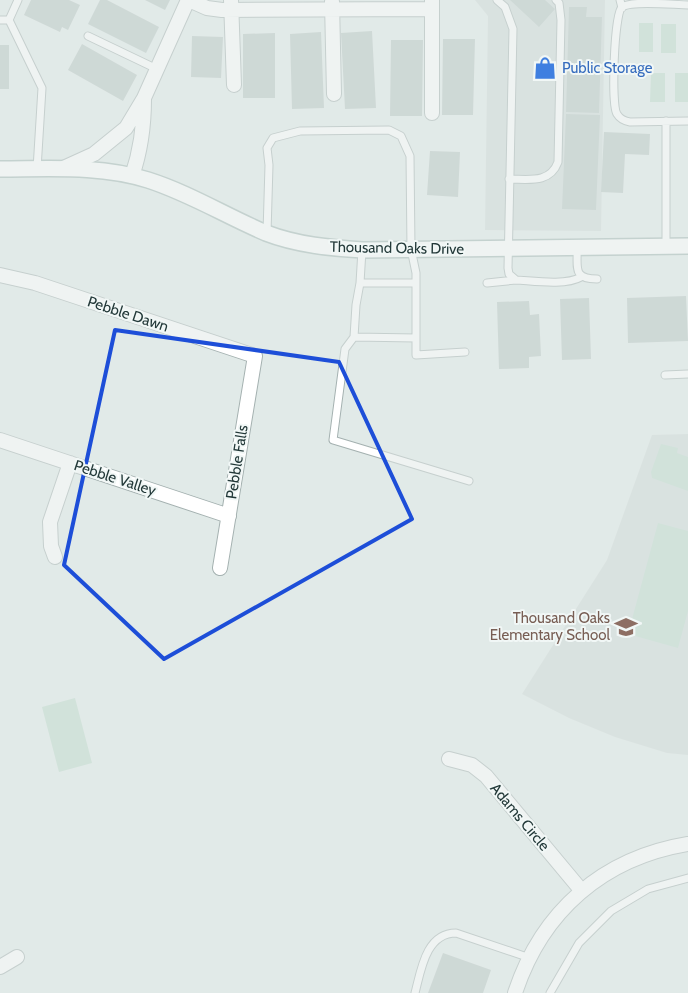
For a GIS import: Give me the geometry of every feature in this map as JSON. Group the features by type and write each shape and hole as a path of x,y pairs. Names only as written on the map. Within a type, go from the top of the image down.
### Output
{"main road":[{"name":"Thousand Oaks Drive","path":"0,170 86,169 132,176 148,180 189,197 268,233 295,242 323,247 362,250 688,246"}],"street":[{"path":"61,169 94,154 110,143 126,128 144,98 189,0 207,8 231,5 432,5 432,113"},
{"path":"231,5 234,85"},
{"path":"332,5 334,94"},
{"path":"132,176 138,160 144,125 144,98"},
{"name":"Pebble Dawn","path":"0,275 35,283 254,356"},
{"name":"Pebble Falls","path":"220,568 254,356"},
{"name":"Pebble Valley","path":"0,440 229,516"},
{"path":"55,557 51,546 50,522 70,463"},
{"name":"Adams Circle","path":"448,759 472,764 486,776 582,890"},
{"path":"515,993 530,958 550,924 582,890 607,872 628,862 649,853 688,844"},
{"path":"0,967 17,957"}],"lane":[{"path":"9,20 18,0"},
{"path":"497,0 505,7 510,16 512,29 508,268 509,274 516,280"},
{"path":"509,178 539,180 550,176 556,169 558,162 561,20 559,3 556,0"},
{"path":"688,6 652,3 621,4 616,35 614,108 622,120 630,122 688,120"},
{"path":"0,20 9,20"},
{"path":"9,20 42,88 37,169"},
{"path":"88,36 157,69"},
{"path":"666,121 666,246"},
{"path":"268,233 270,165 267,148 274,138 300,131 390,130 401,136 410,156 412,249 416,273 416,355 465,352"},
{"path":"577,247 578,272 581,277 597,279"},
{"path":"362,250 354,338 345,349 332,440 469,481"},
{"path":"488,283 516,280 575,281 581,277"},
{"path":"360,283 416,283"},
{"path":"354,338 416,338"},
{"path":"665,375 688,374"},
{"path":"550,993 579,943 611,911 648,889 688,878"},
{"path":"415,993 427,953 434,942 448,933 456,933 530,958"}],"highlighted area":[{"path":"115,330 339,362 412,519 164,659 64,565"}],"shaded area":[{"name":"Public Storage","path":"475,0 605,0 601,231 485,230 488,16"},
{"name":"Thousand Oaks Elementary School","path":"688,434 688,755 667,753 615,737 569,718 522,694 607,560 652,435"}],"green space":[{"path":"639,23 653,23 653,52 639,52"},
{"path":"661,24 676,24 676,53 661,53"},
{"path":"651,73 665,73 665,102 650,102"},
{"path":"675,73 688,73 688,102 675,102"},
{"path":"661,444 678,448 677,453 688,457 688,491 652,478 651,472"},
{"path":"658,523 688,531 688,611 678,648 628,634"},
{"path":"75,698 92,763 59,772 42,707"}],"building":[{"path":"31,0 69,0 80,5 68,30 62,27 60,32 24,15"},
{"path":"100,0 107,0 159,27 146,53 88,24"},
{"path":"145,0 170,0 165,10"},
{"path":"510,0 545,0 555,9 539,27"},
{"path":"569,7 587,7 586,17 602,17 599,113 566,112"},
{"path":"372,31 376,108 345,109 341,33"},
{"path":"321,32 324,108 292,109 290,34"},
{"path":"275,33 275,98 243,98 243,34"},
{"path":"192,36 223,37 221,78 191,77"},
{"path":"443,39 475,39 473,115 442,115"},
{"path":"391,40 423,40 422,116 390,116"},
{"path":"82,44 137,75 123,101 68,70"},
{"path":"0,45 9,45 9,89 0,89"},
{"path":"566,114 600,115 596,210 562,209"},
{"path":"604,132 650,134 649,155 625,154 623,193 601,192"},
{"path":"430,151 460,152 458,197 427,195"},
{"path":"686,296 688,341 628,343 627,298"},
{"path":"589,298 591,359 562,360 560,299"},
{"path":"529,301 530,315 539,314 541,356 529,357 529,368 499,369 497,302"},
{"path":"443,953 491,970 483,993 428,993"}],"place":[{"name":"Public Storage","path":"545,68"},
{"name":"Thousand Oaks Elementary School","path":"626,627"}]}
